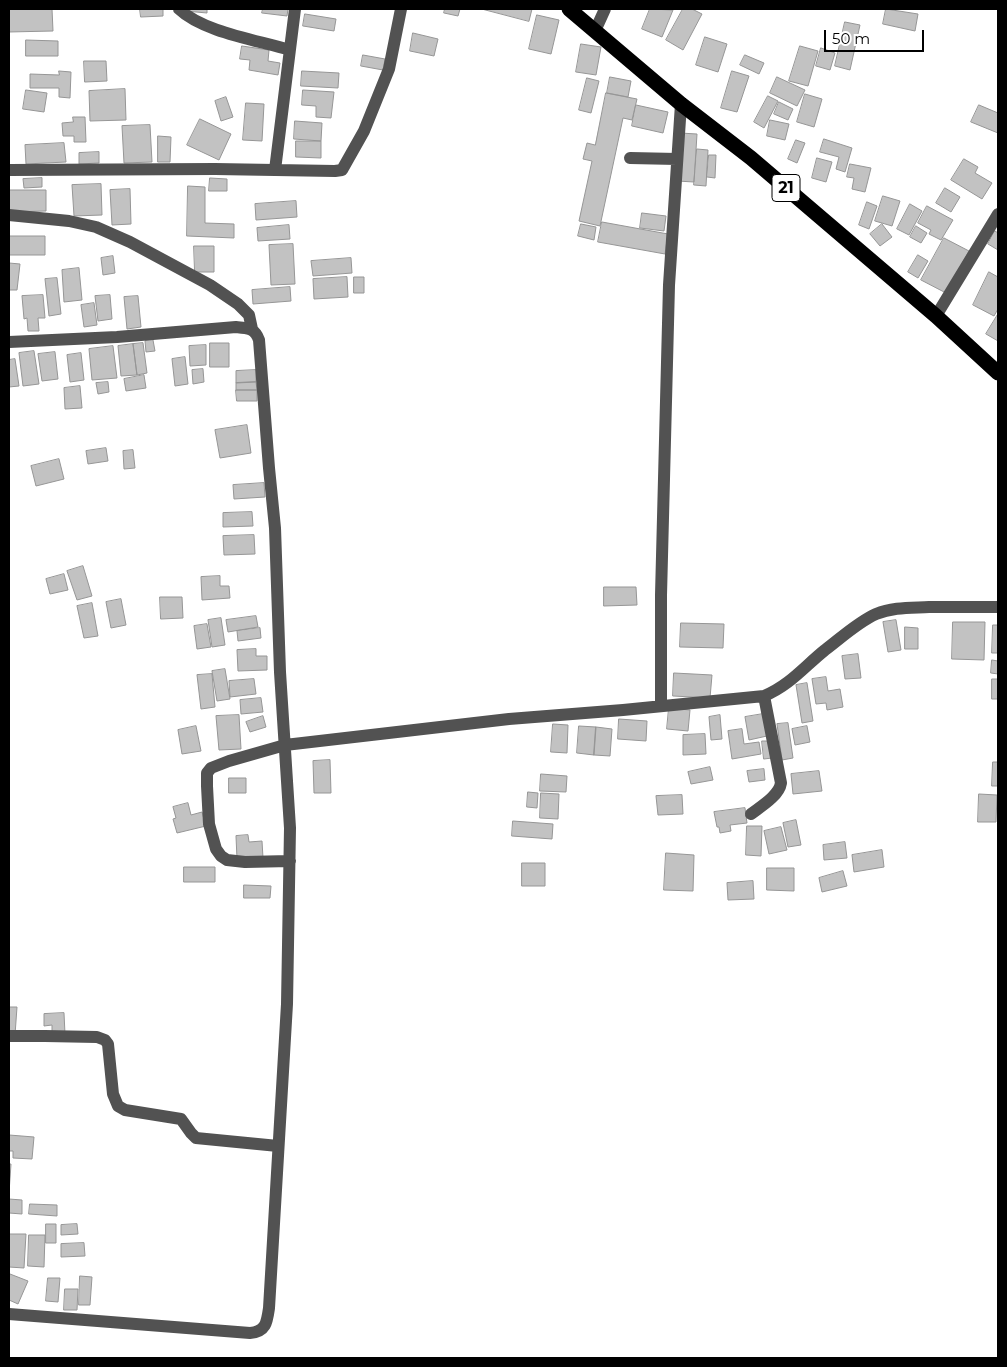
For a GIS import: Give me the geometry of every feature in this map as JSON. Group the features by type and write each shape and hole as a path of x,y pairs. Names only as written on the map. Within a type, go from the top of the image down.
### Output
{"highway":[{"name":"21","path":"569,9 680,104 751,158 936,316 998,373"}],"street":[{"path":"179,9 194,20 207,26 290,50"},
{"path":"275,170 295,9"},
{"path":"9,170 205,169 336,172 342,170 364,131 389,69 402,9"},
{"path":"595,31 605,9"},
{"path":"661,706 660,595 665,432 670,286 680,104"},
{"path":"630,158 677,159"},
{"path":"936,316 998,214"},
{"path":"9,215 68,220 96,227 130,242 210,285 238,304 249,315 252,329 259,340 275,528 280,672 290,828 287,1004 269,1308 266,1325 261,1330 250,1333 9,1314"},
{"path":"9,342 117,337 236,327 252,329"},
{"path":"290,861 245,862 228,860 221,856 216,849 209,824 207,773 211,768 285,745 509,719 764,696 776,692 820,654 879,613 900,608 998,607"},
{"path":"751,814 771,798 780,788 781,783 764,696"},
{"path":"9,1036 97,1037 105,1040 108,1044 113,1094 118,1106 125,1110 181,1120 196,1138 278,1146"}],"building":[{"path":"9,9 52,9 53,31 9,32"},
{"path":"140,9 163,9 163,16 141,17"},
{"path":"185,9 207,9 207,13 185,11"},
{"path":"263,9 288,9 287,16 262,13"},
{"path":"445,9 460,9 458,16 444,13"},
{"path":"482,9 532,9 529,21"},
{"path":"650,9 673,10 662,37 642,29"},
{"path":"683,9 692,9 702,14 683,50 666,40"},
{"path":"886,9 918,14 915,31 883,24"},
{"path":"305,14 336,19 334,31 303,26"},
{"path":"537,15 559,20 551,54 529,49"},
{"path":"845,22 860,25 850,70 835,66"},
{"path":"413,33 438,39 434,56 410,51"},
{"path":"705,37 727,44 718,72 696,65"},
{"path":"26,40 58,41 58,56 26,56"},
{"path":"581,44 601,47 596,75 576,72"},
{"path":"242,46 269,50 268,61 280,63 278,75 249,70 250,60 240,59"},
{"path":"800,46 818,51 808,86 789,81"},
{"path":"821,48 835,53 830,70 816,66"},
{"path":"363,55 385,59 383,70 361,66"},
{"path":"745,55 764,63 759,74 740,65"},
{"path":"84,61 106,61 107,81 85,82"},
{"path":"59,71 71,72 70,98 59,97 59,88 30,88 30,74 59,75"},
{"path":"302,71 339,73 338,88 301,86"},
{"path":"732,71 749,76 737,112 721,108"},
{"path":"610,77 631,81 628,97 607,93"},
{"path":"777,77 805,90 797,106 770,93"},
{"path":"587,78 599,81 591,113 579,110"},
{"path":"125,89 126,120 90,121 89,91"},
{"path":"26,90 47,93 44,112 23,109"},
{"path":"303,90 334,92 331,118 316,117 316,106 302,105"},
{"path":"606,93 637,99 632,120 623,118 600,226 579,221 592,161 583,159 587,143 595,145"},
{"path":"805,94 822,99 814,127 797,122"},
{"path":"768,96 778,101 764,128 754,122"},
{"path":"226,97 233,117 221,121 215,101"},
{"path":"779,102 793,109 788,120 774,114"},
{"path":"246,103 264,104 262,141 243,140"},
{"path":"636,105 668,112 663,133 632,126"},
{"path":"979,105 998,113 998,133 971,122"},
{"path":"73,117 85,117 86,142 74,142 74,136 63,136 62,123 73,122"},
{"path":"200,119 231,134 219,160 187,145"},
{"path":"770,120 789,124 785,140 767,136"},
{"path":"295,121 322,123 321,141 294,139"},
{"path":"150,125 152,162 124,163 122,126"},
{"path":"680,133 697,134 694,182 677,181"},
{"path":"158,136 171,137 170,162 158,162"},
{"path":"824,139 852,148 845,172 836,169 839,157 820,152"},
{"path":"796,140 805,143 797,163 788,159"},
{"path":"296,141 321,141 321,158 296,157"},
{"path":"64,143 66,162 26,164 25,145"},
{"path":"697,149 708,150 706,186 694,185"},
{"path":"99,152 99,163 79,164 79,153"},
{"path":"709,155 716,155 715,178 707,177"},
{"path":"817,158 832,162 826,182 812,178"},
{"path":"964,159 978,167 975,173 992,183 982,199 951,180"},
{"path":"850,164 871,168 865,192 852,189 854,178 847,177"},
{"path":"42,178 42,187 24,188 23,179"},
{"path":"210,178 227,179 227,191 209,191"},
{"path":"101,184 102,215 74,216 72,185"},
{"path":"188,186 205,187 205,223 234,224 234,238 187,236"},
{"path":"945,188 960,197 951,212 936,203"},
{"path":"130,189 131,224 112,225 110,190"},
{"path":"9,190 46,190 46,211 9,212"},
{"path":"883,196 900,201 892,226 875,221"},
{"path":"296,201 297,217 256,220 255,204"},
{"path":"867,202 877,206 869,229 859,225"},
{"path":"910,204 922,211 909,235 897,229"},
{"path":"927,206 953,220 941,240 929,234 931,230 918,223"},
{"path":"642,213 666,216 664,231 640,228"},
{"path":"602,222 668,234 665,254 598,242"},
{"path":"581,224 596,227 594,240 578,236"},
{"path":"882,224 892,237 880,246 870,234"},
{"path":"289,225 290,239 258,241 257,228"},
{"path":"916,226 927,233 921,243 910,237"},
{"path":"995,231 998,233 998,250 988,244"},
{"path":"9,236 45,236 45,255 9,255"},
{"path":"944,238 969,251 946,293 921,280"},
{"path":"293,244 295,284 271,285 269,245"},
{"path":"194,246 214,246 214,272 195,272"},
{"path":"918,255 928,261 918,278 908,272"},
{"path":"113,256 115,273 103,275 101,258"},
{"path":"351,258 352,273 313,276 311,261"},
{"path":"9,263 20,264 17,290 9,290"},
{"path":"79,268 82,300 64,302 62,270"},
{"path":"989,272 998,277 998,309 994,316 973,305"},
{"path":"347,277 348,297 314,299 313,279"},
{"path":"354,277 364,277 364,293 354,293"},
{"path":"57,278 61,314 49,316 45,279"},
{"path":"290,287 291,301 253,304 252,290"},
{"path":"43,295 45,318 38,318 39,331 28,331 27,318 24,319 22,296"},
{"path":"110,295 112,319 98,321 95,296"},
{"path":"138,296 141,327 127,329 124,297"},
{"path":"94,303 97,325 84,327 81,305"},
{"path":"998,314 998,341 986,334"},
{"path":"153,340 155,351 146,352 145,341"},
{"path":"143,343 147,373 137,375 133,344"},
{"path":"210,343 229,343 229,367 210,367"},
{"path":"133,344 137,375 121,376 118,346"},
{"path":"206,345 206,365 190,366 189,346"},
{"path":"113,346 117,378 92,380 89,349"},
{"path":"34,351 39,384 23,386 19,353"},
{"path":"55,352 58,379 42,381 38,354"},
{"path":"81,353 84,380 70,382 67,355"},
{"path":"185,357 188,384 175,386 172,359"},
{"path":"15,359 19,386 9,387 9,360"},
{"path":"203,369 204,382 193,384 192,370"},
{"path":"256,370 256,382 236,383 236,371"},
{"path":"144,375 146,388 126,391 124,379"},
{"path":"108,382 109,392 98,394 96,383"},
{"path":"256,382 257,390 236,390 236,383"},
{"path":"80,386 82,408 65,409 64,388"},
{"path":"236,390 257,390 257,401 237,401"},
{"path":"247,425 251,453 220,458 215,430"},
{"path":"106,448 108,461 88,464 86,451"},
{"path":"133,450 135,468 124,469 123,451"},
{"path":"59,459 64,479 36,486 31,466"},
{"path":"264,483 265,497 234,499 233,485"},
{"path":"252,512 253,526 223,527 223,513"},
{"path":"254,535 255,554 224,555 223,536"},
{"path":"83,566 92,596 77,600 67,571"},
{"path":"64,574 68,590 50,594 46,579"},
{"path":"220,576 220,586 229,586 230,598 202,600 201,577"},
{"path":"604,587 636,587 637,605 604,606"},
{"path":"160,597 182,597 183,618 161,619"},
{"path":"121,599 126,625 111,628 106,602"},
{"path":"92,603 98,636 84,638 77,606"},
{"path":"256,616 258,627 228,632 226,620"},
{"path":"221,618 225,645 212,647 208,620"},
{"path":"896,620 901,650 888,652 883,622"},
{"path":"953,622 985,622 984,660 952,659"},
{"path":"681,623 724,624 723,648 680,647"},
{"path":"207,624 211,647 197,649 194,626"},
{"path":"993,625 998,625 998,653 992,653"},
{"path":"905,627 918,628 918,649 905,649"},
{"path":"260,628 261,638 238,641 237,631"},
{"path":"256,649 256,656 267,656 267,670 238,671 237,650"},
{"path":"858,654 861,678 845,679 842,656"},
{"path":"992,660 998,661 998,674 991,673"},
{"path":"225,669 230,699 217,701 212,671"},
{"path":"674,673 712,675 710,698 673,696"},
{"path":"212,674 215,707 201,709 197,675"},
{"path":"826,677 828,691 840,689 843,707 827,710 826,703 816,704 812,679"},
{"path":"254,679 256,694 230,697 229,681"},
{"path":"992,679 998,679 998,699 992,699"},
{"path":"807,683 813,721 802,723 796,685"},
{"path":"261,698 263,712 241,714 240,700"},
{"path":"669,708 690,710 688,731 667,729"},
{"path":"763,714 767,736 749,740 745,717"},
{"path":"239,715 241,749 219,750 216,716"},
{"path":"720,715 722,739 711,740 709,717"},
{"path":"263,716 266,727 250,732 246,722"},
{"path":"619,719 647,721 646,741 618,739"},
{"path":"788,723 793,758 782,760 777,724"},
{"path":"553,724 568,725 567,753 551,752"},
{"path":"196,726 201,751 182,754 178,730"},
{"path":"579,726 596,727 594,755 577,753"},
{"path":"807,726 810,742 795,745 792,729"},
{"path":"596,727 612,729 610,756 594,755"},
{"path":"742,729 744,744 759,742 761,754 732,759 728,731"},
{"path":"705,734 706,754 683,755 683,735"},
{"path":"762,741 769,741 772,758 764,759"},
{"path":"330,760 331,793 314,793 313,761"},
{"path":"993,762 998,762 998,786 992,786"},
{"path":"710,767 713,780 691,784 688,772"},
{"path":"764,769 765,780 749,782 747,771"},
{"path":"819,771 822,791 793,794 791,774"},
{"path":"541,774 567,776 566,792 540,791"},
{"path":"229,778 246,778 246,793 229,793"},
{"path":"528,792 538,793 537,808 527,807"},
{"path":"541,793 559,794 558,819 540,818"},
{"path":"979,794 997,795 996,822 978,822"},
{"path":"682,795 683,814 658,815 656,796"},
{"path":"188,803 191,815 202,812 206,826 177,833 173,819 176,818 173,807"},
{"path":"745,808 747,823 730,825 731,831 720,833 714,812"},
{"path":"796,820 801,845 788,847 783,823"},
{"path":"513,821 553,824 552,839 512,836"},
{"path":"747,826 762,826 761,856 746,855"},
{"path":"781,827 787,850 769,854 764,831"},
{"path":"248,835 249,842 262,841 263,858 237,859 236,836"},
{"path":"845,842 847,858 824,860 823,845"},
{"path":"882,850 884,867 854,872 852,855"},
{"path":"666,853 694,855 693,891 664,890"},
{"path":"522,863 545,863 545,886 522,886"},
{"path":"184,867 215,867 215,882 184,882"},
{"path":"767,868 794,868 794,891 767,890"},
{"path":"843,871 847,886 822,892 819,878"},
{"path":"753,881 754,899 728,900 727,883"},
{"path":"244,885 271,886 270,898 244,898"},
{"path":"9,1007 17,1007 15,1035 9,1034"},
{"path":"64,1013 65,1034 52,1035 52,1025 44,1026 44,1014"},
{"path":"9,1135 34,1137 32,1159 13,1158 13,1151 9,1151"},
{"path":"9,1164 11,1164 9,1193"},
{"path":"9,1199 22,1200 22,1214 9,1213"},
{"path":"30,1204 57,1205 57,1216 29,1214"},
{"path":"46,1224 56,1224 56,1243 46,1243"},
{"path":"77,1224 78,1234 61,1235 61,1225"},
{"path":"9,1234 26,1234 24,1268 9,1267"},
{"path":"29,1235 45,1235 44,1267 28,1266"},
{"path":"84,1243 85,1256 61,1257 61,1244"},
{"path":"10,1274 28,1281 18,1304 9,1300"},
{"path":"80,1276 92,1277 90,1305 79,1305"},
{"path":"48,1278 60,1278 58,1302 46,1301"},
{"path":"65,1289 78,1289 77,1310 64,1310"}]}
